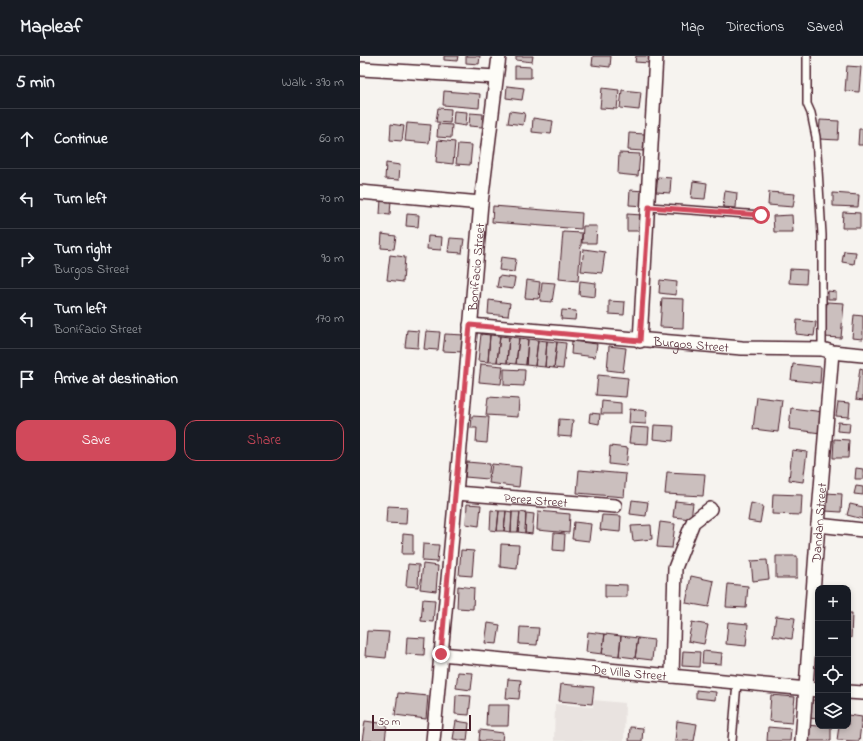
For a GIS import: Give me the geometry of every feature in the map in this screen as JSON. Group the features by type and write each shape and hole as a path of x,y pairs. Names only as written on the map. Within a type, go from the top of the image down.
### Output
{"street":[{"name":"Bonifacio Street","path":"433,741 481,203 499,56"},
{"path":"640,341 649,207 656,56"},
{"path":"362,69 496,77"},
{"path":"360,192 481,203"},
{"name":"Burgos Street","path":"470,325 640,341 742,348 827,350 863,354"},
{"name":"Dandan Street","path":"802,741 812,690 818,526 827,350"},
{"name":"Perez Street","path":"456,492 615,506"},
{"path":"672,676 675,568 693,522 710,509"},
{"path":"818,526 863,530"},
{"name":"De Villa Street","path":"441,654 812,690"},
{"path":"851,692 863,693"}],"lane":[{"path":"807,56 807,104 811,113 816,137 827,350"},
{"path":"649,207 761,215"},
{"path":"732,741 738,683"}],"shaded area":[{"path":"593,700 625,703 624,741 554,741 555,704 593,707"}],"building":[{"path":"444,56 458,56 457,61 444,60"},
{"path":"466,56 480,56 479,64 466,63"},
{"path":"516,56 533,56 532,62 516,60"},
{"path":"593,56 611,56 610,67 592,65"},
{"path":"636,56 650,56 649,63 635,62"},
{"path":"515,66 531,67 531,78 515,78"},
{"path":"847,66 861,67 859,92 845,91"},
{"path":"507,86 524,88 522,100 506,98"},
{"path":"602,88 619,90 617,109 600,108"},
{"path":"622,90 641,92 639,110 620,108"},
{"path":"444,91 480,94 479,108 443,105"},
{"path":"438,108 451,109 450,123 436,122"},
{"path":"454,111 467,112 466,126 453,124"},
{"path":"510,111 525,113 523,125 508,123"},
{"path":"470,113 483,114 482,127 469,126"},
{"path":"533,118 553,121 551,134 532,132"},
{"path":"820,120 839,121 838,140 819,139"},
{"path":"407,123 431,125 429,143 405,141"},
{"path":"391,124 404,126 402,141 390,140"},
{"path":"438,124 452,125 451,138 437,137"},
{"path":"859,129 863,129 863,145 858,145"},
{"path":"629,133 645,134 643,151 628,150"},
{"path":"438,140 455,142 453,164 436,162"},
{"path":"458,144 472,145 470,165 456,164"},
{"path":"619,153 640,154 638,176 618,174"},
{"path":"386,163 400,165 399,180 385,179"},
{"path":"658,177 671,178 670,193 656,192"},
{"path":"693,181 707,183 705,199 691,198"},
{"path":"630,190 645,191 644,206 629,205"},
{"path":"725,191 737,193 736,208 723,207"},
{"path":"769,192 795,194 793,207 768,205"},
{"path":"833,193 859,195 858,207 833,206"},
{"path":"381,199 391,200 390,215 380,214"},
{"path":"493,206 582,213 581,229 492,222"},
{"path":"843,212 860,213 860,228 842,228"},
{"path":"407,214 419,215 418,227 406,226"},
{"path":"627,214 642,215 641,231 627,231"},
{"path":"792,215 793,232 774,232 773,216"},
{"path":"583,226 597,226 596,243 582,243"},
{"path":"563,232 582,233 578,281 559,279"},
{"path":"382,234 396,236 394,249 381,248"},
{"path":"428,236 442,237 441,250 427,249"},
{"path":"450,238 464,239 462,253 448,252"},
{"path":"584,249 605,252 602,273 581,271"},
{"path":"844,251 856,252 854,264 842,262"},
{"path":"390,255 405,257 403,282 387,280"},
{"path":"501,257 516,259 514,272 499,270"},
{"path":"790,269 807,270 806,284 789,283"},
{"path":"499,276 515,278 513,289 497,287"},
{"path":"527,280 540,282 538,299 525,298"},
{"path":"660,280 677,282 676,295 659,293"},
{"path":"580,281 596,283 595,297 579,295"},
{"path":"542,282 555,283 552,302 540,301"},
{"path":"828,291 836,292 836,299 828,299"},
{"path":"662,298 684,299 683,328 660,327"},
{"path":"489,300 510,303 508,316 488,314"},
{"path":"609,301 625,302 624,315 609,314"},
{"path":"827,302 844,303 841,338 824,337"},
{"path":"562,310 576,311 575,320 561,319"},
{"path":"854,315 863,316 863,339 852,338"},
{"path":"797,320 816,322 814,336 796,334"},
{"path":"407,330 419,331 418,348 405,347"},
{"path":"426,331 440,332 438,350 424,349"},
{"path":"445,334 464,335 463,352 443,351"},
{"path":"481,334 490,335 488,362 478,361"},
{"path":"490,335 500,336 497,362 488,362"},
{"path":"500,336 509,337 507,363 497,362"},
{"path":"509,337 519,338 516,364 507,363"},
{"path":"519,338 528,339 526,365 516,364"},
{"path":"528,339 538,340 535,366 526,365"},
{"path":"538,340 547,341 545,367 535,366"},
{"path":"547,341 557,342 554,368 545,367"},
{"path":"572,341 597,344 595,357 571,354"},
{"path":"557,342 566,343 563,369 554,368"},
{"path":"609,346 626,348 623,372 607,370"},
{"path":"481,364 503,366 501,384 479,382"},
{"path":"793,364 821,367 820,383 791,380"},
{"path":"860,368 863,369 863,400 856,399"},
{"path":"504,369 525,370 524,386 504,385"},
{"path":"598,375 628,378 626,397 596,395"},
{"path":"488,397 519,399 518,417 486,415"},
{"path":"757,397 782,400 778,432 753,429"},
{"path":"602,401 621,403 621,414 601,414"},
{"path":"838,402 850,403 849,417 836,416"},
{"path":"791,408 824,412 821,433 789,429"},
{"path":"630,409 647,411 646,424 629,423"},
{"path":"590,413 600,414 599,424 589,422"},
{"path":"472,416 489,417 487,443 476,442 477,428 471,428"},
{"path":"559,419 573,420 571,437 558,436"},
{"path":"838,422 850,423 849,432 837,431"},
{"path":"654,425 674,426 673,441 653,439"},
{"path":"631,427 649,428 648,444 629,443"},
{"path":"834,439 849,440 848,458 833,458"},
{"path":"610,446 628,448 626,466 609,464"},
{"path":"792,450 807,452 803,482 789,480"},
{"path":"467,462 490,464 488,479 465,477"},
{"path":"492,464 521,467 519,487 489,483"},
{"path":"856,468 863,469 863,479 855,479"},
{"path":"579,470 626,474 624,497 577,493"},
{"path":"667,472 705,474 703,496 665,494"},
{"path":"856,486 863,487 863,495 854,494"},
{"path":"826,493 842,494 841,512 825,511"},
{"path":"773,494 802,495 801,515 772,514"},
{"path":"632,500 648,502 646,516 630,514"},
{"path":"675,501 693,503 691,519 673,517"},
{"path":"751,503 763,506 760,523 748,521"},
{"path":"467,504 481,505 479,526 466,524"},
{"path":"850,504 863,507 863,519 847,515"},
{"path":"387,506 407,507 406,524 386,523"},
{"path":"491,510 499,511 497,531 490,530"},
{"path":"499,511 506,511 504,531 497,531"},
{"path":"506,511 512,512 511,532 504,531"},
{"path":"538,511 570,514 569,533 537,530"},
{"path":"512,512 520,512 518,532 511,532"},
{"path":"520,512 526,513 525,533 518,532"},
{"path":"526,513 534,514 532,534 525,533"},
{"path":"602,515 621,516 620,532 600,530"},
{"path":"574,522 591,524 589,541 572,539"},
{"path":"660,522 675,524 672,548 657,547"},
{"path":"651,525 652,539 633,541 631,526"},
{"path":"554,533 565,534 564,551 553,550"},
{"path":"403,534 413,535 413,554 402,554"},
{"path":"423,544 439,545 437,562 422,561"},
{"path":"501,544 519,545 517,569 500,567"},
{"path":"461,550 474,551 472,576 459,575"},
{"path":"776,556 797,556 797,578 776,578"},
{"path":"767,560 769,579 753,581 751,561"},
{"path":"408,564 419,565 418,587 406,586"},
{"path":"423,564 438,566 436,591 420,589"},
{"path":"691,576 714,581 709,607 686,603"},
{"path":"605,584 627,585 627,597 605,597"},
{"path":"728,584 748,586 746,608 726,607"},
{"path":"458,586 474,588 473,609 457,608"},
{"path":"423,599 435,600 433,622 421,621"},
{"path":"851,613 852,613 851,638"},
{"path":"776,616 795,618 792,639 773,636"},
{"path":"692,622 708,625 704,644 688,641"},
{"path":"728,622 748,624 746,646 726,644"},
{"path":"488,623 500,625 497,644 485,643"},
{"path":"520,627 539,628 537,645 519,644"},
{"path":"367,631 389,632 386,658 365,656"},
{"path":"588,632 605,634 602,654 586,652"},
{"path":"605,634 621,636 619,656 602,654"},
{"path":"621,636 638,638 635,658 619,656"},
{"path":"407,637 425,638 424,655 406,654"},
{"path":"638,638 654,640 652,660 635,658"},
{"path":"683,651 700,652 699,667 682,666"},
{"path":"703,651 722,653 721,664 702,663"},
{"path":"458,672 473,673 471,690 456,688"},
{"path":"508,679 521,680 519,699 506,698"},
{"path":"561,684 594,687 592,704 559,701"},
{"path":"696,690 716,692 715,700 696,698"},
{"path":"398,693 428,696 426,719 395,715"},
{"path":"456,695 471,696 469,715 455,714"},
{"path":"771,695 795,697 792,723 769,721"},
{"path":"809,700 815,700 815,719 808,718"},
{"path":"487,705 509,705 508,726 486,726"},
{"path":"851,715 862,717 859,741 837,740 839,729 851,729"},
{"path":"365,721 387,724 385,741 362,741"},
{"path":"456,721 469,723 467,741 453,739"},
{"path":"677,721 697,724 694,741 675,741"},
{"path":"806,725 815,726 815,729 831,729 831,741 806,741"},
{"path":"630,727 643,728 642,741 629,741"},
{"path":"768,727 791,729 790,741 767,741"},
{"path":"480,730 503,733 502,741 479,741"}],"route":[{"path":"441,654 470,325 640,341 649,207 761,215"}]}
